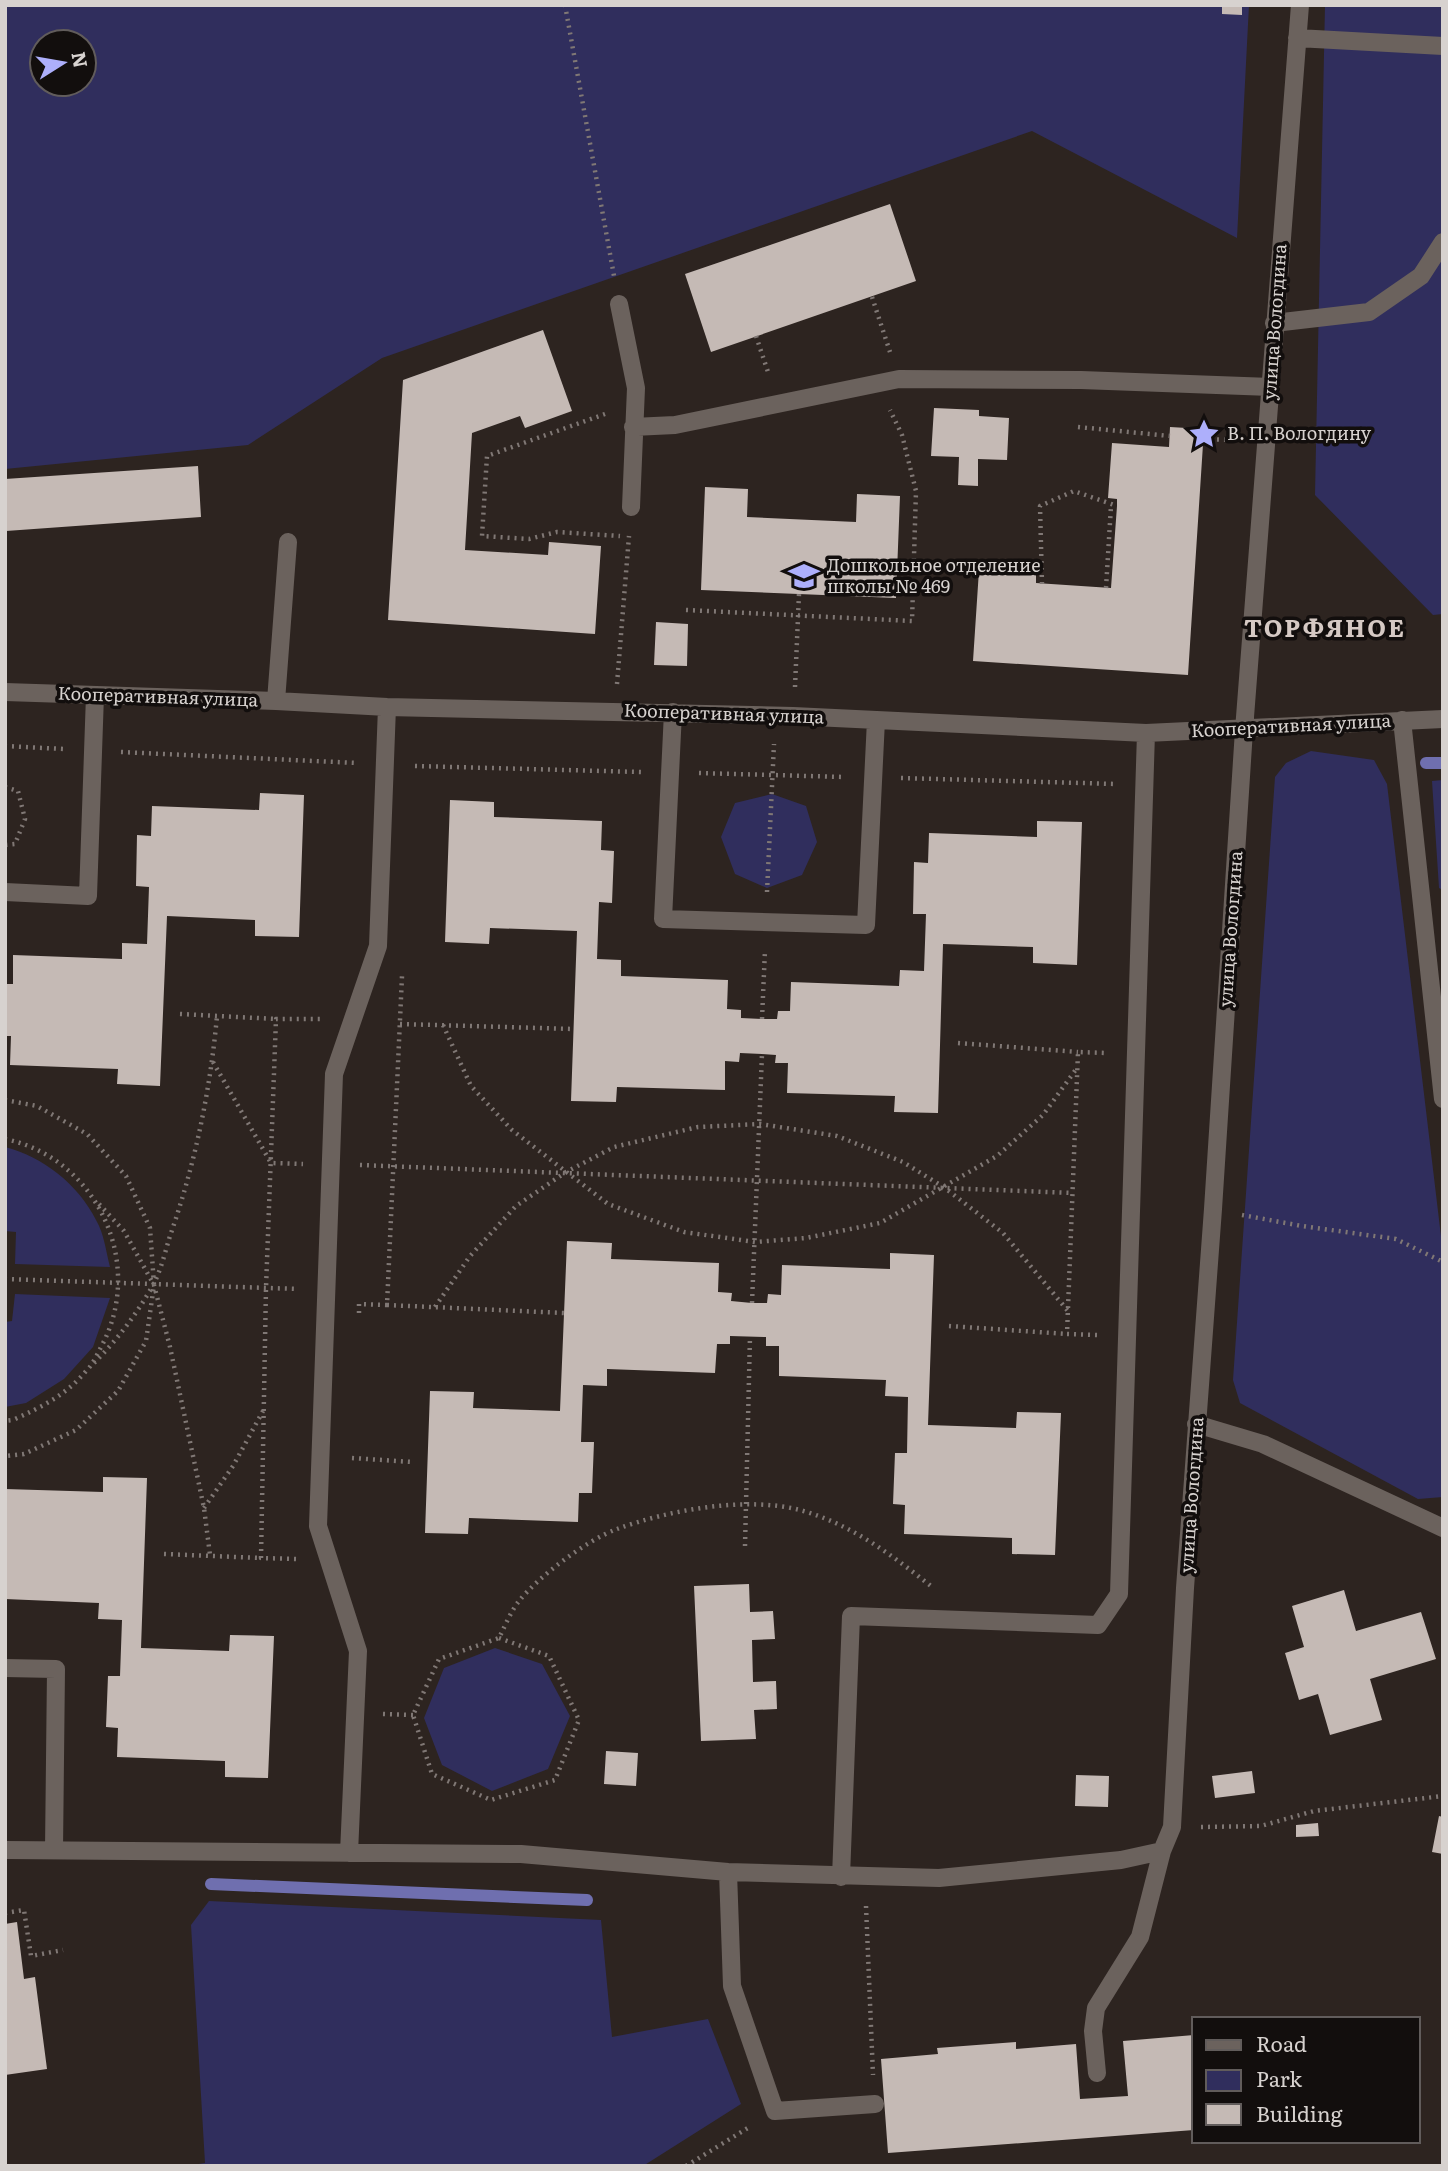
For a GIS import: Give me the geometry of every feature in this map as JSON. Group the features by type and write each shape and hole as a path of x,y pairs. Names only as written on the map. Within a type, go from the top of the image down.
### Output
{"street":[{"name":"улица Вологдина","path":"1097,2073 1093,2031 1096,2007 1140,1937 1162,1851 1172,1827 1196,1424 1213,1209 1244,730 1300,5"},
{"path":"1297,38 1443,46"},
{"path":"1274,323 1369,312 1421,276 1443,242"},
{"path":"619,304 636,388 631,507"},
{"path":"633,427 675,425 899,379 1081,380 1271,387"},
{"path":"276,701 288,542"},
{"name":"Кооперативная улица","path":"5,692 387,706 673,712 1146,733 1443,719"},
{"path":"5,892 88,896 95,695"},
{"path":"349,1853 358,1651 318,1525 334,1074 378,946 387,706"},
{"path":"673,712 663,919 866,925 876,720"},
{"path":"1402,720 1443,1099"},
{"path":"841,1877 850,1616 1098,1625 1119,1594 1146,733"},
{"path":"1196,1424 1263,1444 1443,1528"},
{"path":"5,1668 56,1669 54,1850"},
{"path":"5,1850 521,1854 728,1872 939,1878 1121,1860 1162,1851"},
{"path":"728,1872 732,1986 775,2111 875,2104"}],"path":[{"path":"565,5 619,304"},
{"path":"872,297 899,379"},
{"path":"756,336 779,403"},
{"path":"629,537 557,532 529,539 482,536 487,456 636,402"},
{"path":"686,610 912,621 916,491 902,435 891,416"},
{"path":"1078,427 1170,436"},
{"path":"1203,439 1231,440"},
{"path":"1042,584 1040,506 1074,491 1114,506 1106,588"},
{"path":"615,710 631,507"},
{"path":"762,1019 772,775 784,716 799,594"},
{"path":"5,746 384,765 1124,784"},
{"path":"5,787 18,790 25,819 15,844 5,845"},
{"path":"387,1305 402,969"},
{"path":"180,1014 276,1019"},
{"path":"5,1421 55,1401 120,1337 153,1284 184,1198 203,1121 213,1062 217,1016"},
{"path":"400,1024 573,1029"},
{"path":"443,1025 471,1086 512,1130 608,1204 684,1232 755,1242 806,1238 880,1223 945,1188 1007,1148 1043,1115 1077,1068"},
{"path":"958,1043 1114,1053"},
{"path":"1067,1334 1078,1052"},
{"path":"752,1303 762,1054"},
{"path":"213,1062 271,1163 393,1165 1073,1193"},
{"path":"5,1100 37,1106 87,1134 126,1176 150,1228 153,1284 146,1341 118,1391 76,1430 24,1454 5,1456"},
{"path":"435,1307 470,1256 516,1206 566,1172 614,1147 698,1127 760,1124 838,1136 903,1162 945,1188 1003,1233 1068,1311"},
{"path":"5,1139 25,1143 64,1165 124,1231 153,1284 170,1347 204,1508 210,1555"},
{"path":"89,1369 111,1328 119,1283 113,1239 94,1198"},
{"path":"1213,1209 1302,1226 1396,1239 1443,1262"},
{"path":"5,1279 327,1290 359,1304 564,1312"},
{"path":"359,1304 359,1317"},
{"path":"949,1326 1105,1335"},
{"path":"745,1546 750,1336"},
{"path":"204,1508 233,1466 263,1410"},
{"path":"352,1446 352,1458 412,1462"},
{"path":"499,1638 519,1602 557,1564 615,1530 677,1512 745,1504 798,1510 843,1525 892,1555 941,1595"},
{"path":"164,1553 261,1558"},
{"path":"499,1638 549,1656 579,1720 555,1780 491,1800 432,1774 413,1715 439,1659 499,1638"},
{"path":"377,1714 413,1715"},
{"path":"1172,1827 1261,1826 1314,1811 1443,1796"},
{"path":"864,1877 875,2104"},
{"path":"5,1913 24,1910 31,1956 63,1950"},
{"path":"686,2166 775,2111"}],"green space":[{"path":"5,5 1249,5 1237,238 1032,131 382,358 248,445 5,469"},
{"path":"1325,5 1443,5 1443,614 1433,615 1315,495"},
{"path":"1311,751 1374,760 1387,784 1443,1253 1443,1497 1418,1499 1240,1403 1233,1380 1275,777 1286,763"},
{"path":"1443,780 1443,890 1439,888 1432,781"},
{"path":"772,794 806,806 817,842 802,875 767,888 735,874 721,837 735,803"},
{"path":"5,1147 46,1165 80,1195 99,1225 110,1267 15,1264 16,1232 5,1231"},
{"path":"15,1294 110,1298 93,1347 64,1379 26,1403 5,1407 5,1322 12,1321"},
{"path":"495,1648 542,1664 570,1716 548,1769 492,1791 442,1765 424,1718 444,1668"},
{"path":"209,1901 601,1920 612,2037 708,2019 741,2104 643,2166 186,2166 205,2163 191,1925"}],"building":[{"path":"1222,5 1242,5 1242,15 1222,14"},
{"path":"890,204 916,281 711,352 685,274"},
{"path":"543,330 572,411 525,428 520,416 472,433 465,550 548,555 549,542 601,546 595,634 388,620 403,380"},
{"path":"934,408 979,410 979,416 1009,418 1007,460 978,459 978,486 958,485 959,457 931,456"},
{"path":"1170,427 1204,429 1188,675 973,661 979,570 1036,574 1036,583 1111,588 1117,506 1117,499 1108,498 1112,443 1169,447"},
{"path":"198,466 201,517 6,531 5,479"},
{"path":"705,487 748,489 747,517 856,522 857,494 900,496 896,598 701,590"},
{"path":"656,622 688,624 687,666 654,665"},
{"path":"260,793 304,795 299,937 255,936 255,920 167,916 160,1086 117,1084 118,1069 10,1065 11,1036 5,1036 5,984 13,984 13,955 122,959 122,943 147,944 149,887 136,886 137,835 151,836 152,806 259,810"},
{"path":"450,800 494,802 494,817 602,821 601,850 614,851 612,903 599,902 597,959 621,960 621,976 728,980 727,1009 741,1010 741,1018 762,1019 777,1019 778,1011 790,1011 791,982 899,986 900,970 924,971 926,914 913,914 914,862 928,863 929,833 1037,837 1037,821 1082,822 1077,965 1033,963 1033,947 943,944 938,1113 894,1112 895,1096 787,1093 788,1063 775,1063 776,1055 740,1053 739,1062 725,1061 725,1090 617,1087 616,1102 571,1101 577,931 490,928 489,944 445,942"},
{"path":"567,1241 612,1243 611,1259 719,1263 718,1292 732,1293 731,1301 752,1303 767,1303 768,1294 781,1295 782,1265 890,1269 890,1253 934,1255 928,1425 1016,1428 1017,1412 1061,1413 1055,1555 1012,1554 1012,1538 904,1534 905,1505 893,1504 895,1453 907,1453 908,1397 885,1396 886,1380 779,1376 779,1346 766,1346 766,1337 730,1336 730,1344 717,1344 715,1373 607,1369 607,1386 583,1385 581,1442 594,1442 592,1493 579,1493 578,1522 469,1518 468,1534 425,1533 430,1391 474,1392 473,1408 560,1411"},
{"path":"103,1477 147,1478 141,1648 229,1651 230,1635 274,1636 268,1778 225,1777 225,1761 117,1757 118,1728 106,1727 108,1676 120,1676 122,1620 98,1619 99,1603 5,1599 5,1489 103,1492"},
{"path":"749,1584 750,1612 773,1611 775,1639 752,1640 753,1682 776,1681 777,1709 754,1710 756,1739 701,1741 694,1586"},
{"path":"1344,1590 1356,1631 1421,1612 1436,1659 1370,1679 1382,1720 1330,1735 1318,1694 1299,1700 1285,1653 1304,1647 1292,1606"},
{"path":"606,1751 638,1753 636,1786 604,1784"},
{"path":"1252,1771 1255,1793 1215,1798 1212,1776"},
{"path":"1076,1775 1109,1776 1108,1807 1075,1806"},
{"path":"1439,1816 1443,1817 1443,1854 1432,1852"},
{"path":"1318,1823 1319,1836 1296,1837 1296,1825"},
{"path":"17,1922 24,1979 35,1977 47,2069 5,2075 5,1924"},
{"path":"1192,2035 1192,2130 888,2153 881,2059 938,2054 937,2048 1016,2042 1016,2049 1076,2044 1080,2099 1128,2096 1123,2041"}],"waterway":[{"path":"1426,763 1443,763"},
{"path":"211,1884 587,1900"}],"place":[{"name":"В. П. Вологдину","path":"1204,434"},
{"name":"Дошкольное отделение школы № 469","path":"804,576"}],"district":[{"name":"ТОРФЯНОЕ","path":"1325,629"}]}
